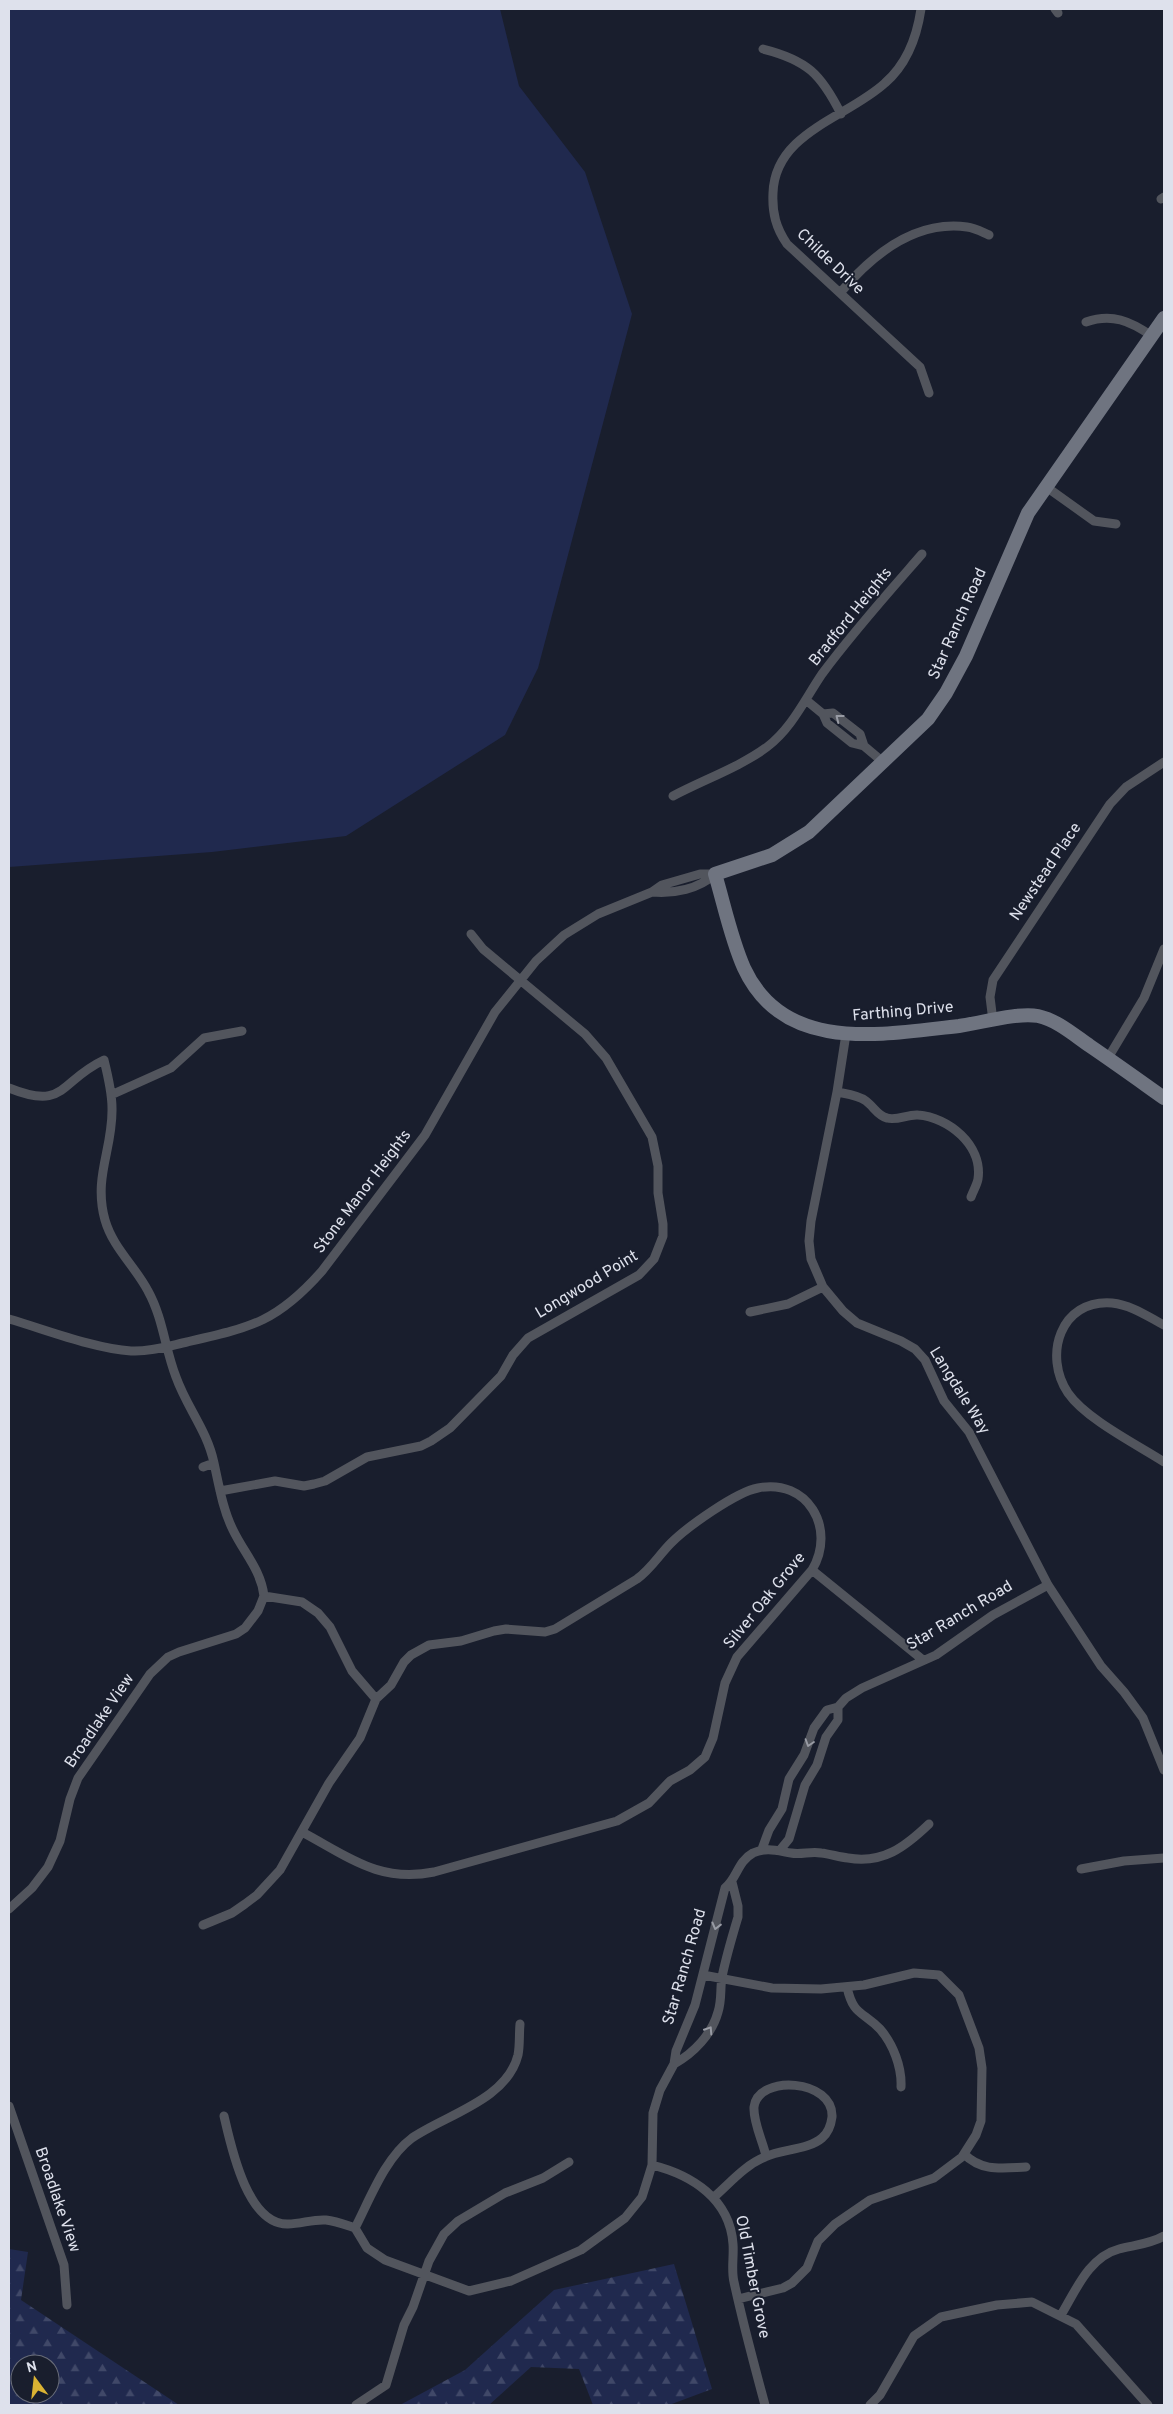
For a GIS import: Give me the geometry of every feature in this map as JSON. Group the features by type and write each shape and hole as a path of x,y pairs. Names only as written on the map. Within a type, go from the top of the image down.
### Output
{"street":[{"name":"Childe Drive","path":"922,9 917,34 896,72 886,83 841,114 803,136 786,154 775,176 772,198 774,219 787,244 920,367 929,393"},
{"path":"763,49 784,54 806,66 822,82 841,114"},
{"path":"840,293 869,261 882,250 902,240 928,231 956,227 968,227 989,234"},
{"path":"1086,322 1103,317 1125,320 1152,336"},
{"name":"Star Ranch Road","path":"715,874 752,863 789,846 826,817 928,719 956,676 1020,526 1045,486 1164,318"},
{"path":"1045,486 1094,521 1116,524"},
{"name":"Bradford Heights","path":"673,796 767,746 792,721 847,642 922,554"},
{"path":"806,700 823,714 833,713 860,734 864,746 883,762"},
{"name":"Newstead Place","path":"992,1021 990,997 993,980 1110,804 1126,787 1164,762"},
{"name":"Stone Manor Heights","path":"9,1320 121,1349 146,1350 229,1332 258,1323 281,1310 304,1292 322,1271 424,1135 495,1012 519,979 549,947 581,923 619,904 652,892 662,885 700,874 715,874"},
{"name":"Farthing Drive","path":"715,874 744,967 752,982 765,998 793,1020 827,1032 884,1034 1029,1015 1047,1019 1062,1027 1164,1098"},
{"name":"Longwood Point","path":"220,1491 275,1481 304,1486 314,1484 325,1481 367,1456 421,1446 431,1441 450,1428 501,1376 520,1346 528,1338 638,1275 654,1259 660,1249 663,1224 658,1192 658,1166 652,1137 606,1058 585,1034 483,949 471,934"},
{"path":"1108,1058 1144,998 1164,949"},
{"path":"111,1096 171,1068 204,1038 242,1030"},
{"name":"Langdale Way","path":"846,1034 837,1092 811,1221 809,1241 811,1259 823,1287 843,1311 858,1323 901,1341 915,1349 925,1360 944,1401 968,1432 1048,1585 1100,1666 1124,1692 1143,1718 1164,1770"},
{"path":"9,1088 38,1098 58,1094 81,1073 104,1060 111,1096 112,1122 101,1172 100,1190 105,1220 116,1247 148,1290 168,1346 176,1377 206,1436 228,1520 253,1562 263,1585 264,1596 302,1602 318,1613 330,1628 352,1671 376,1700"},
{"path":"837,1092 854,1095 866,1102 880,1115 888,1118 916,1115 926,1116 938,1119 958,1131 969,1145 978,1171 978,1180 971,1197"},
{"path":"750,1312 788,1304 823,1287"},
{"path":"1164,1325 1128,1306 1110,1303 1094,1305 1076,1312 1064,1325 1057,1342 1055,1360 1060,1378 1080,1409 1164,1462"},
{"path":"203,1467 214,1463"},
{"name":"Silver Oak Grove","path":"203,1925 232,1913 257,1895 280,1870 329,1783 360,1738 376,1700 391,1686 404,1662 411,1655 430,1645 461,1641 506,1629 545,1632 566,1624 647,1572 679,1536 751,1489 761,1487 785,1490 804,1500 812,1509 821,1526 821,1553 812,1570 737,1657 725,1683 713,1738 705,1757 690,1770 670,1781 649,1803 630,1816 434,1872 408,1876 394,1875 373,1869 302,1832"},
{"path":"812,1570 923,1660"},
{"name":"Star Ranch Road","path":"356,2228 367,2248 385,2260 468,2291 511,2282 581,2250 625,2218 642,2197 652,2165 653,2114 660,2090 674,2064 676,2051 695,2005 725,1888 732,1882 737,1868 745,1858 762,1849 769,1830 782,1809 789,1779 804,1755 814,1728 828,1710 838,1707 846,1698 862,1688 936,1655 993,1615 1048,1585"},
{"name":"Broadlake View","path":"9,1909 32,1888 48,1867 60,1841 70,1799 78,1778 150,1674 168,1658 179,1652 236,1634 245,1628 258,1611 264,1596"},
{"path":"780,1850 789,1839 798,1814 805,1784 817,1766 826,1737 838,1720 838,1707"},
{"path":"782,1809 798,1814"},
{"path":"762,1849 780,1850 793,1854 819,1852 848,1858 875,1858 908,1845 929,1824"},
{"path":"1081,1869 1124,1861 1164,1858"},
{"name":"Star Ranch Road","path":"674,2064 688,2056 714,2022 719,2011 721,1978 738,1917 738,1906 732,1882"},
{"path":"703,1974 772,1988 822,1990 926,1972 939,1975 959,1995 979,2048 982,2068 981,2121 976,2135 964,2154 934,2178 870,2200 835,2224 818,2241 807,2268 792,2283 783,2288 738,2299"},
{"path":"847,1986 850,2000 858,2012 878,2028 889,2041 902,2079 901,2087"},
{"path":"224,2116 240,2177 256,2206 272,2221 286,2224 327,2220 356,2228 382,2171 411,2139 473,2106 508,2077 518,2055 520,2024"},
{"path":"714,2197 754,2162 766,2156 823,2138 829,2130 832,2110 827,2099 820,2092 813,2089 781,2086 763,2090 758,2095 754,2110 766,2156"},
{"name":"Broadlake View","path":"9,2106 64,2265 67,2305"},
{"path":"964,2154 973,2163 990,2169 1026,2167"},
{"path":"356,2405 386,2385 404,2325 429,2261 444,2234 458,2221 506,2193 543,2178 569,2162"},
{"name":"Old Timber Grove","path":"652,2165 686,2177 714,2197 728,2221 733,2243 733,2276 765,2405"},
{"path":"1061,2315 1087,2271 1103,2256 1117,2250 1149,2243 1164,2236"},
{"path":"870,2405 880,2395 914,2336 941,2317 997,2305 1032,2302 1076,2324 1148,2405"}],"green space":[{"path":"9,9 500,9 519,86 585,172 632,314 538,668 505,735 346,836 212,852 9,867"},
{"path":"9,2249 28,2252 21,2300 179,2405 9,2405"},
{"path":"674,2264 712,2389 669,2405 593,2405 579,2369 531,2367 489,2405 400,2405 465,2370 554,2290"}]}
